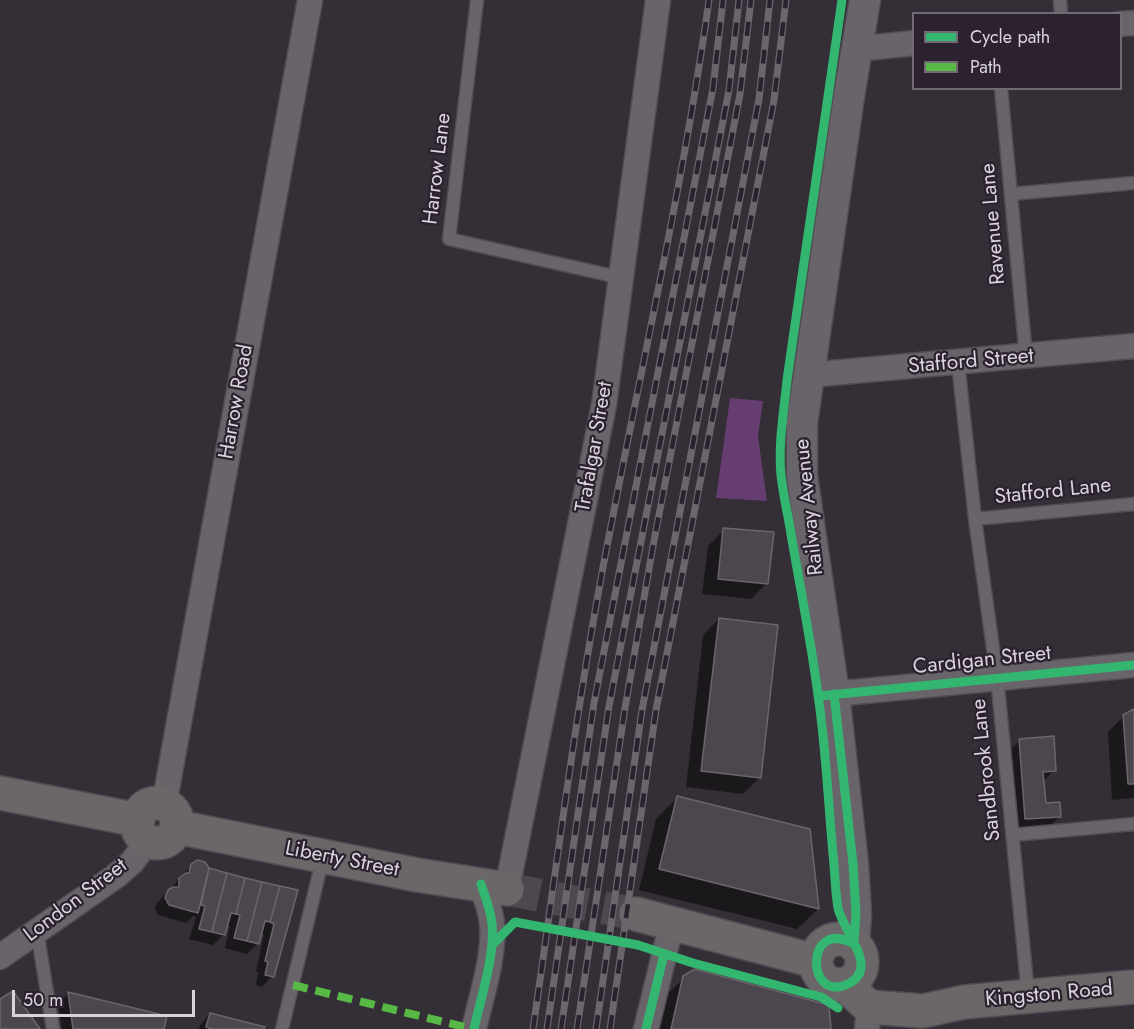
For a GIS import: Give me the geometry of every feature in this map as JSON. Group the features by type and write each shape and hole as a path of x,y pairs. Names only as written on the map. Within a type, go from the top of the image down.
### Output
{"main road":[{"name":"Liberty Street","path":"0,793 417,875 494,886"},
{"path":"636,914 815,961 816,953 826,942 840,939 853,965"},
{"name":"Kingston Road","path":"853,965 878,983 899,992 964,1002"},
{"name":"Kingston Road","path":"853,965 868,1018 923,1011 964,1002 1134,987"}],"street":[{"name":"Harrow Road","path":"157,823 310,0"},
{"name":"Trafalgar Street","path":"474,1029 489,957 492,933 490,912 494,886 592,471 604,405 658,0"},
{"name":"Railway Avenue","path":"853,965 856,914 853,864 834,694 802,476 802,423 865,0"},
{"path":"857,49 912,43"},
{"name":"Stafford Street","path":"808,375 1134,346"},
{"name":"Cardigan Street","path":"834,694 1134,665"},
{"name":"London Street","path":"0,957 116,876 132,862 157,823"},
{"path":"646,1029 672,923"}],"lane":[{"name":"Harrow Lane","path":"477,0 450,239 622,278"},
{"name":"Ravenue Lane","path":"1001,90 1026,357"},
{"path":"1011,194 1134,183"},
{"name":"Sandbrook Lane","path":"958,363 975,519 998,677 1028,995"},
{"name":"Stafford Lane","path":"975,519 1134,504"},
{"path":"1013,835 1134,824"},
{"path":"282,1029 323,856"},
{"path":"38,931 52,1029"}],"shaded area":[{"path":"730,398 763,401 758,436 767,501 716,498"}],"building":[{"path":"723,528 774,532 768,584 718,579"},
{"path":"719,618 778,625 761,778 701,771"},
{"path":"1134,709 1134,784 1128,784 1123,715"},
{"path":"1054,736 1056,771 1043,772 1046,803 1060,802 1061,817 1025,819 1019,739"},
{"path":"677,796 810,829 819,909 659,869"},
{"path":"197,860 205,862 209,868 198,913 169,905 165,898 168,890 179,887 179,878 189,873 191,864"},
{"path":"209,868 227,873 212,932 199,929 205,906 201,905"},
{"path":"227,873 245,878 236,914 231,913 225,935 212,932"},
{"path":"245,878 262,882 247,941 234,938 240,915 236,914"},
{"path":"262,882 280,886 270,922 265,921 259,944 247,941"},
{"path":"280,886 298,890 274,977 265,975 268,962 265,961 274,924 270,922"},
{"path":"695,969 829,1005 831,1029 671,1029 683,976"},
{"path":"13,991 40,1029 0,1029 0,999"},
{"path":"68,992 167,1016 164,1029 73,1029"},
{"path":"210,1013 265,1027 264,1029 212,1029 206,1027"}],"tunnel":[{"path":"507,889 636,914"}],"railway":[{"path":"533,1029 587,659 688,135 709,0"},
{"path":"547,1029 594,703 713,88 723,0"},
{"path":"561,1029 609,706 729,90 739,0"},
{"path":"577,1029 625,708 653,546 740,94 751,0"},
{"path":"596,1029 642,710 759,99 770,0"},
{"path":"610,1029 656,710 774,100 786,0"}],"marked path":[{"path":"293,985 473,1029"}],"cycle path":[{"path":"842,0 787,380 780,463 821,715 838,908 857,948 861,968 857,977 848,984 834,987 824,982 818,973 816,961 819,950 826,941 838,939 854,944"},
{"path":"819,696 1134,665"},
{"path":"834,694 853,864 856,914 854,942"},
{"path":"474,1029 484,990 492,936 490,914 481,884"},
{"path":"492,945 515,922 638,945 693,963 821,997 838,1008"},
{"path":"646,1029 664,954"}]}
